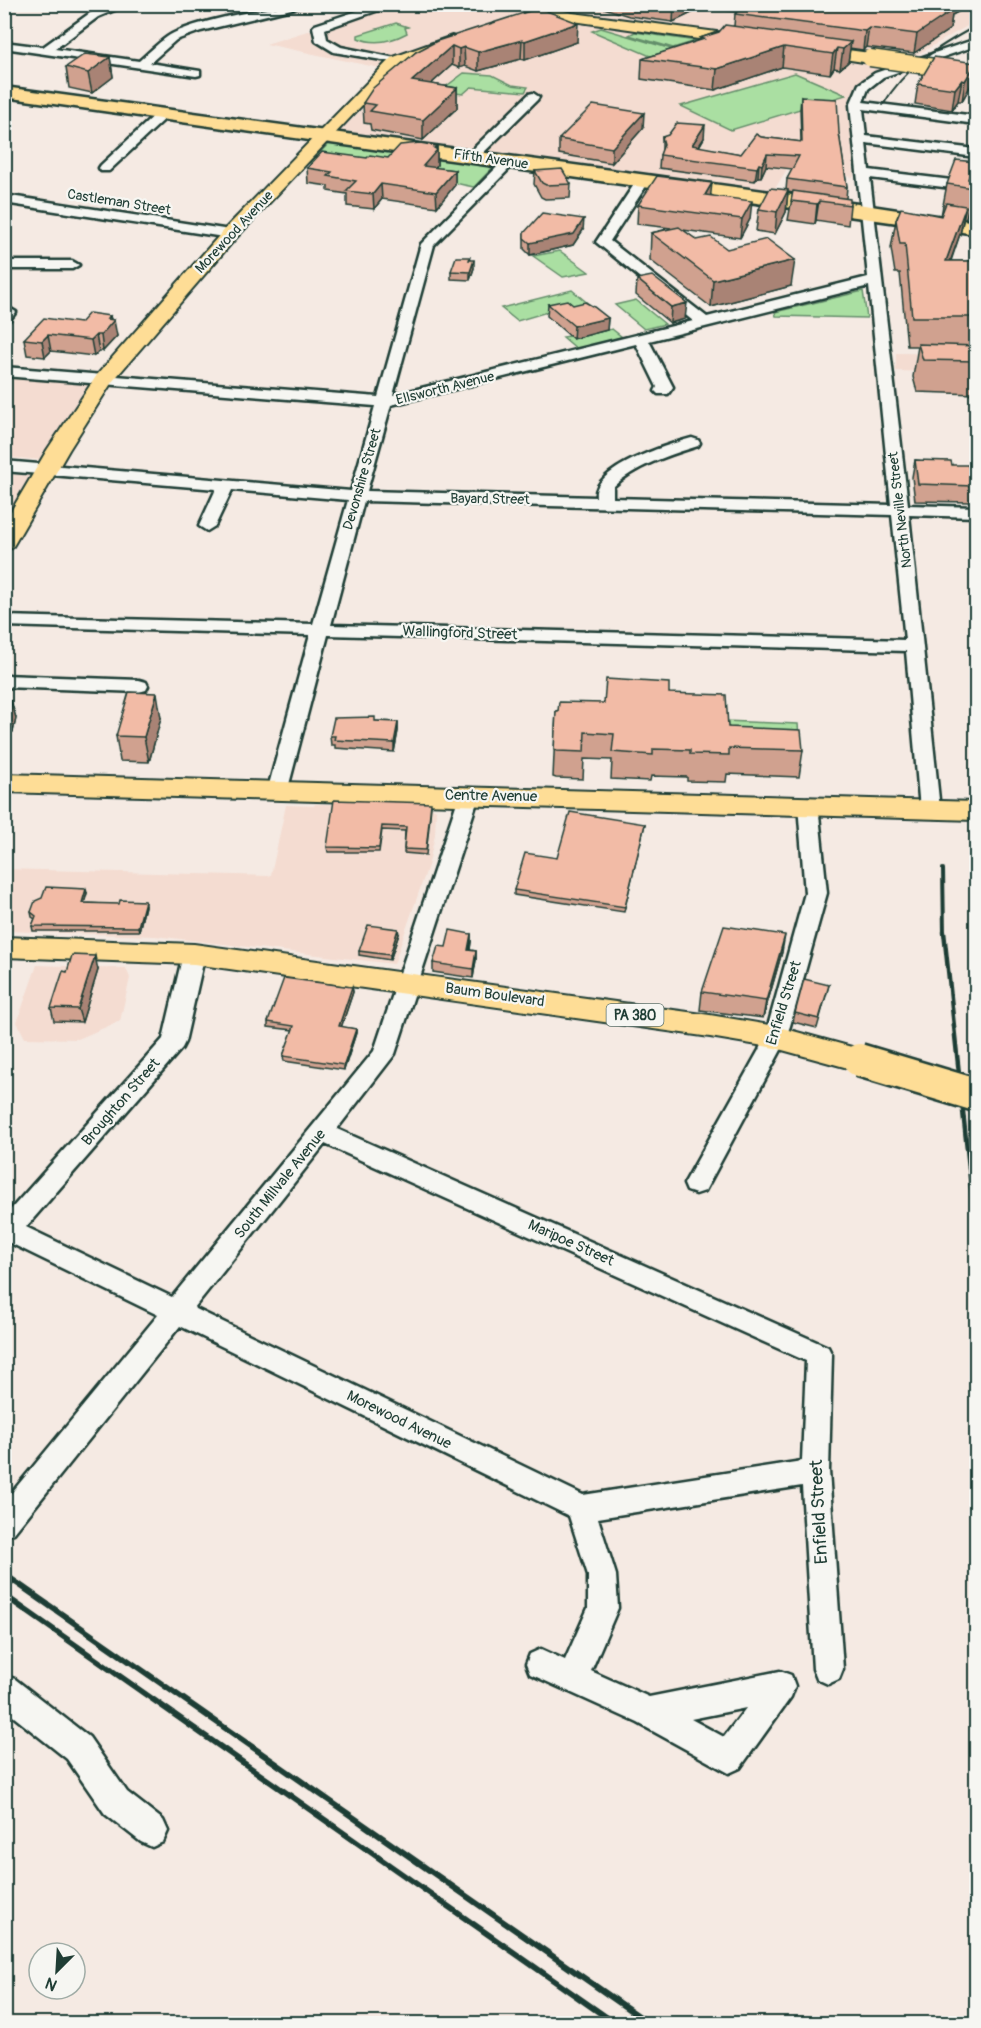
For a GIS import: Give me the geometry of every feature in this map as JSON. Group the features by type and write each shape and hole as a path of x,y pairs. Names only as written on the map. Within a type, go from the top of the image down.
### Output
{"highway":[{"name":"Fifth Avenue","path":"4,92 976,228"}],"main road":[{"path":"510,4 540,11 759,43"},
{"path":"518,20 540,11"},
{"name":"Morewood Avenue","path":"4,543 104,379 230,234 396,61 466,36"},
{"path":"799,48 970,72"},
{"name":"Centre Avenue","path":"4,783 976,811"},
{"name":"Baum Boulevard","path":"4,948 194,954 776,1037 976,1095"}],"street":[{"path":"45,51 94,15 124,4"},
{"path":"141,65 172,38 198,28 307,4"},
{"path":"391,4 319,27 322,41 338,50 396,61"},
{"path":"976,42 879,75 863,87 856,105 976,120"},
{"path":"4,45 196,73"},
{"path":"472,157 533,97"},
{"name":"North Neville Street","path":"856,105 915,646 930,809"},
{"path":"105,168 163,114"},
{"path":"860,140 869,139 976,153"},
{"name":"Devonshire Street","path":"277,792 320,629 428,244 509,162"},
{"path":"864,173 976,187"},
{"path":"644,180 603,242 704,322"},
{"name":"Castleman Street","path":"4,199 230,234"},
{"path":"4,265 72,265"},
{"name":"Ellsworth Avenue","path":"4,371 385,402 874,280"},
{"path":"640,338 652,356 665,387 663,391"},
{"path":"606,502 603,491 606,484 617,475 667,451 692,443"},
{"name":"Bayard Street","path":"4,466 357,496 976,512"},
{"path":"207,526 226,486"},
{"name":"Wallingford Street","path":"4,621 915,646"},
{"path":"4,681 140,686"},
{"name":"South Millvale Avenue","path":"4,1524 384,1054 469,796"},
{"name":"Enfield Street","path":"696,1184 776,1037 816,894 808,805"},
{"name":"Broughton Street","path":"6,1229 174,1042 194,954"},
{"name":"Maripoe Street","path":"322,1132 819,1355"},
{"name":"Morewood Avenue","path":"6,1229 581,1508"},
{"name":"Enfield Street","path":"819,1355 815,1471 828,1669"},
{"path":"573,1677 603,1608 602,1575 581,1508 815,1471"},
{"path":"541,1664 649,1712"},
{"path":"4,1690 78,1748 116,1803 152,1831"}],"shaded area":[{"path":"357,5 976,5 976,21 857,89 850,113 854,177 787,169 773,192 338,133 399,72 266,44 371,11"},
{"path":"896,353 974,354 976,373 896,371"},
{"path":"4,378 88,385 41,460 5,457"},
{"path":"5,474 33,476 5,523"},
{"path":"315,804 431,807 436,810 435,835 429,863 394,964 155,936 5,931 4,869 269,876 286,805 314,806"},
{"path":"37,965 126,968 130,978 120,1021 78,1039 25,1038 17,1022"}],"green space":[{"path":"396,23 408,27 405,28 407,33 383,41 358,38 358,35"},
{"path":"601,28 688,54 671,65 592,31"},
{"path":"635,32 696,41 673,48 629,35"},
{"path":"464,73 492,75 512,85 528,87 525,92 471,87 463,94 440,91"},
{"path":"795,73 846,95 731,130 681,106"},
{"path":"330,142 395,152 380,168 338,167 310,163"},
{"path":"449,158 495,165 474,187 450,181 440,174 435,163 438,159 447,161"},
{"path":"560,251 589,272 563,277 533,256"},
{"path":"572,290 590,305 568,310 564,307 517,321 501,308"},
{"path":"863,291 867,318 776,316 775,312"},
{"path":"636,300 665,324 644,329 615,305"},
{"path":"612,329 622,337 577,349 563,337 573,338"},
{"path":"725,721 798,724 800,747 726,745"}],"building":[{"path":"744,4 941,4 937,6 953,10 917,34 869,28 865,31 735,14"},
{"path":"539,8 578,23 525,41 478,52 452,46 412,81 457,88 423,120 370,111 376,105 363,103 373,88 416,52 437,41"},
{"path":"725,25 851,42 843,49 837,48 833,54 784,47 717,69 642,59 704,39 700,38 719,32"},
{"path":"85,54 110,57 88,73 66,67"},
{"path":"934,57 976,63 965,81 962,80 955,89 918,84"},
{"path":"801,97 837,99 839,133 847,187 787,179 799,156 767,154 762,165 759,164 757,168 660,155 664,144 662,137 668,135 677,123 705,125 692,145 741,154 756,134 761,137 802,142"},
{"path":"593,105 644,113 612,148 559,139"},
{"path":"420,143 437,146 434,148 437,150 423,166 455,170 436,192 381,184 373,194 346,191 356,181 328,176 332,172 307,168 322,152 367,158 370,155 388,158 400,145"},
{"path":"956,160 975,162 968,179 975,180 972,188 947,184"},
{"path":"562,169 571,184 546,185 542,183 535,171"},
{"path":"657,176 712,183 705,195 752,201 742,219 638,205"},
{"path":"770,188 788,190 777,212 759,209"},
{"path":"793,191 850,199 850,205 819,201 817,204 791,201"},
{"path":"946,203 966,206 946,261 976,261 976,317 912,317 905,244 900,244 896,220 901,208 941,216"},
{"path":"542,213 584,219 574,234 530,243 524,238 524,233"},
{"path":"679,227 697,240 711,237 727,249 767,239 795,260 713,280 651,233"},
{"path":"456,257 470,257 469,260 474,260 470,272 451,271"},
{"path":"652,276 687,303 671,307 637,279"},
{"path":"567,300 573,305 585,302 608,318 574,326 548,304"},
{"path":"89,313 110,316 107,319 114,320 101,335 96,335 91,340 48,335 42,341 24,339 44,318 80,323"},
{"path":"918,344 976,346 976,361 923,360"},
{"path":"915,460 951,461 952,465 968,465 973,486 918,484"},
{"path":"606,679 669,683 669,693 726,695 728,727 801,730 803,750 729,748 729,755 690,754 690,750 653,749 653,755 612,752 614,734 585,732 584,752 554,750 556,711 558,711 559,702 604,703"},
{"path":"129,692 157,693 144,737 116,736"},
{"path":"4,700 11,701 9,714 4,714"},
{"path":"375,717 375,721 398,722 394,743 334,740 335,736 330,736 334,718"},
{"path":"334,800 431,803 426,850 404,849 406,827 382,826 379,848 327,847"},
{"path":"570,812 645,824 625,907 514,890 525,853 557,858"},
{"path":"46,887 86,889 82,903 119,904 120,900 145,901 138,927 32,926 36,916 31,912 35,901 42,898"},
{"path":"368,925 398,929 390,955 359,951"},
{"path":"724,926 785,935 766,1001 702,992"},
{"path":"450,930 471,934 468,950 476,951 473,969 433,963 438,946 446,947"},
{"path":"72,955 95,956 78,1009 51,1008 63,971 67,972"},
{"path":"284,978 352,987 339,1026 356,1029 344,1065 283,1056 294,1026 268,1022"},
{"path":"804,979 829,985 819,1019 795,1013"}],"railway":[{"path":"883,105 912,69 949,41 976,26"},
{"path":"943,869 944,933"},
{"path":"944,932 976,1234"},
{"path":"4,1574 650,2024"},
{"path":"4,1595 616,2024"}]}
